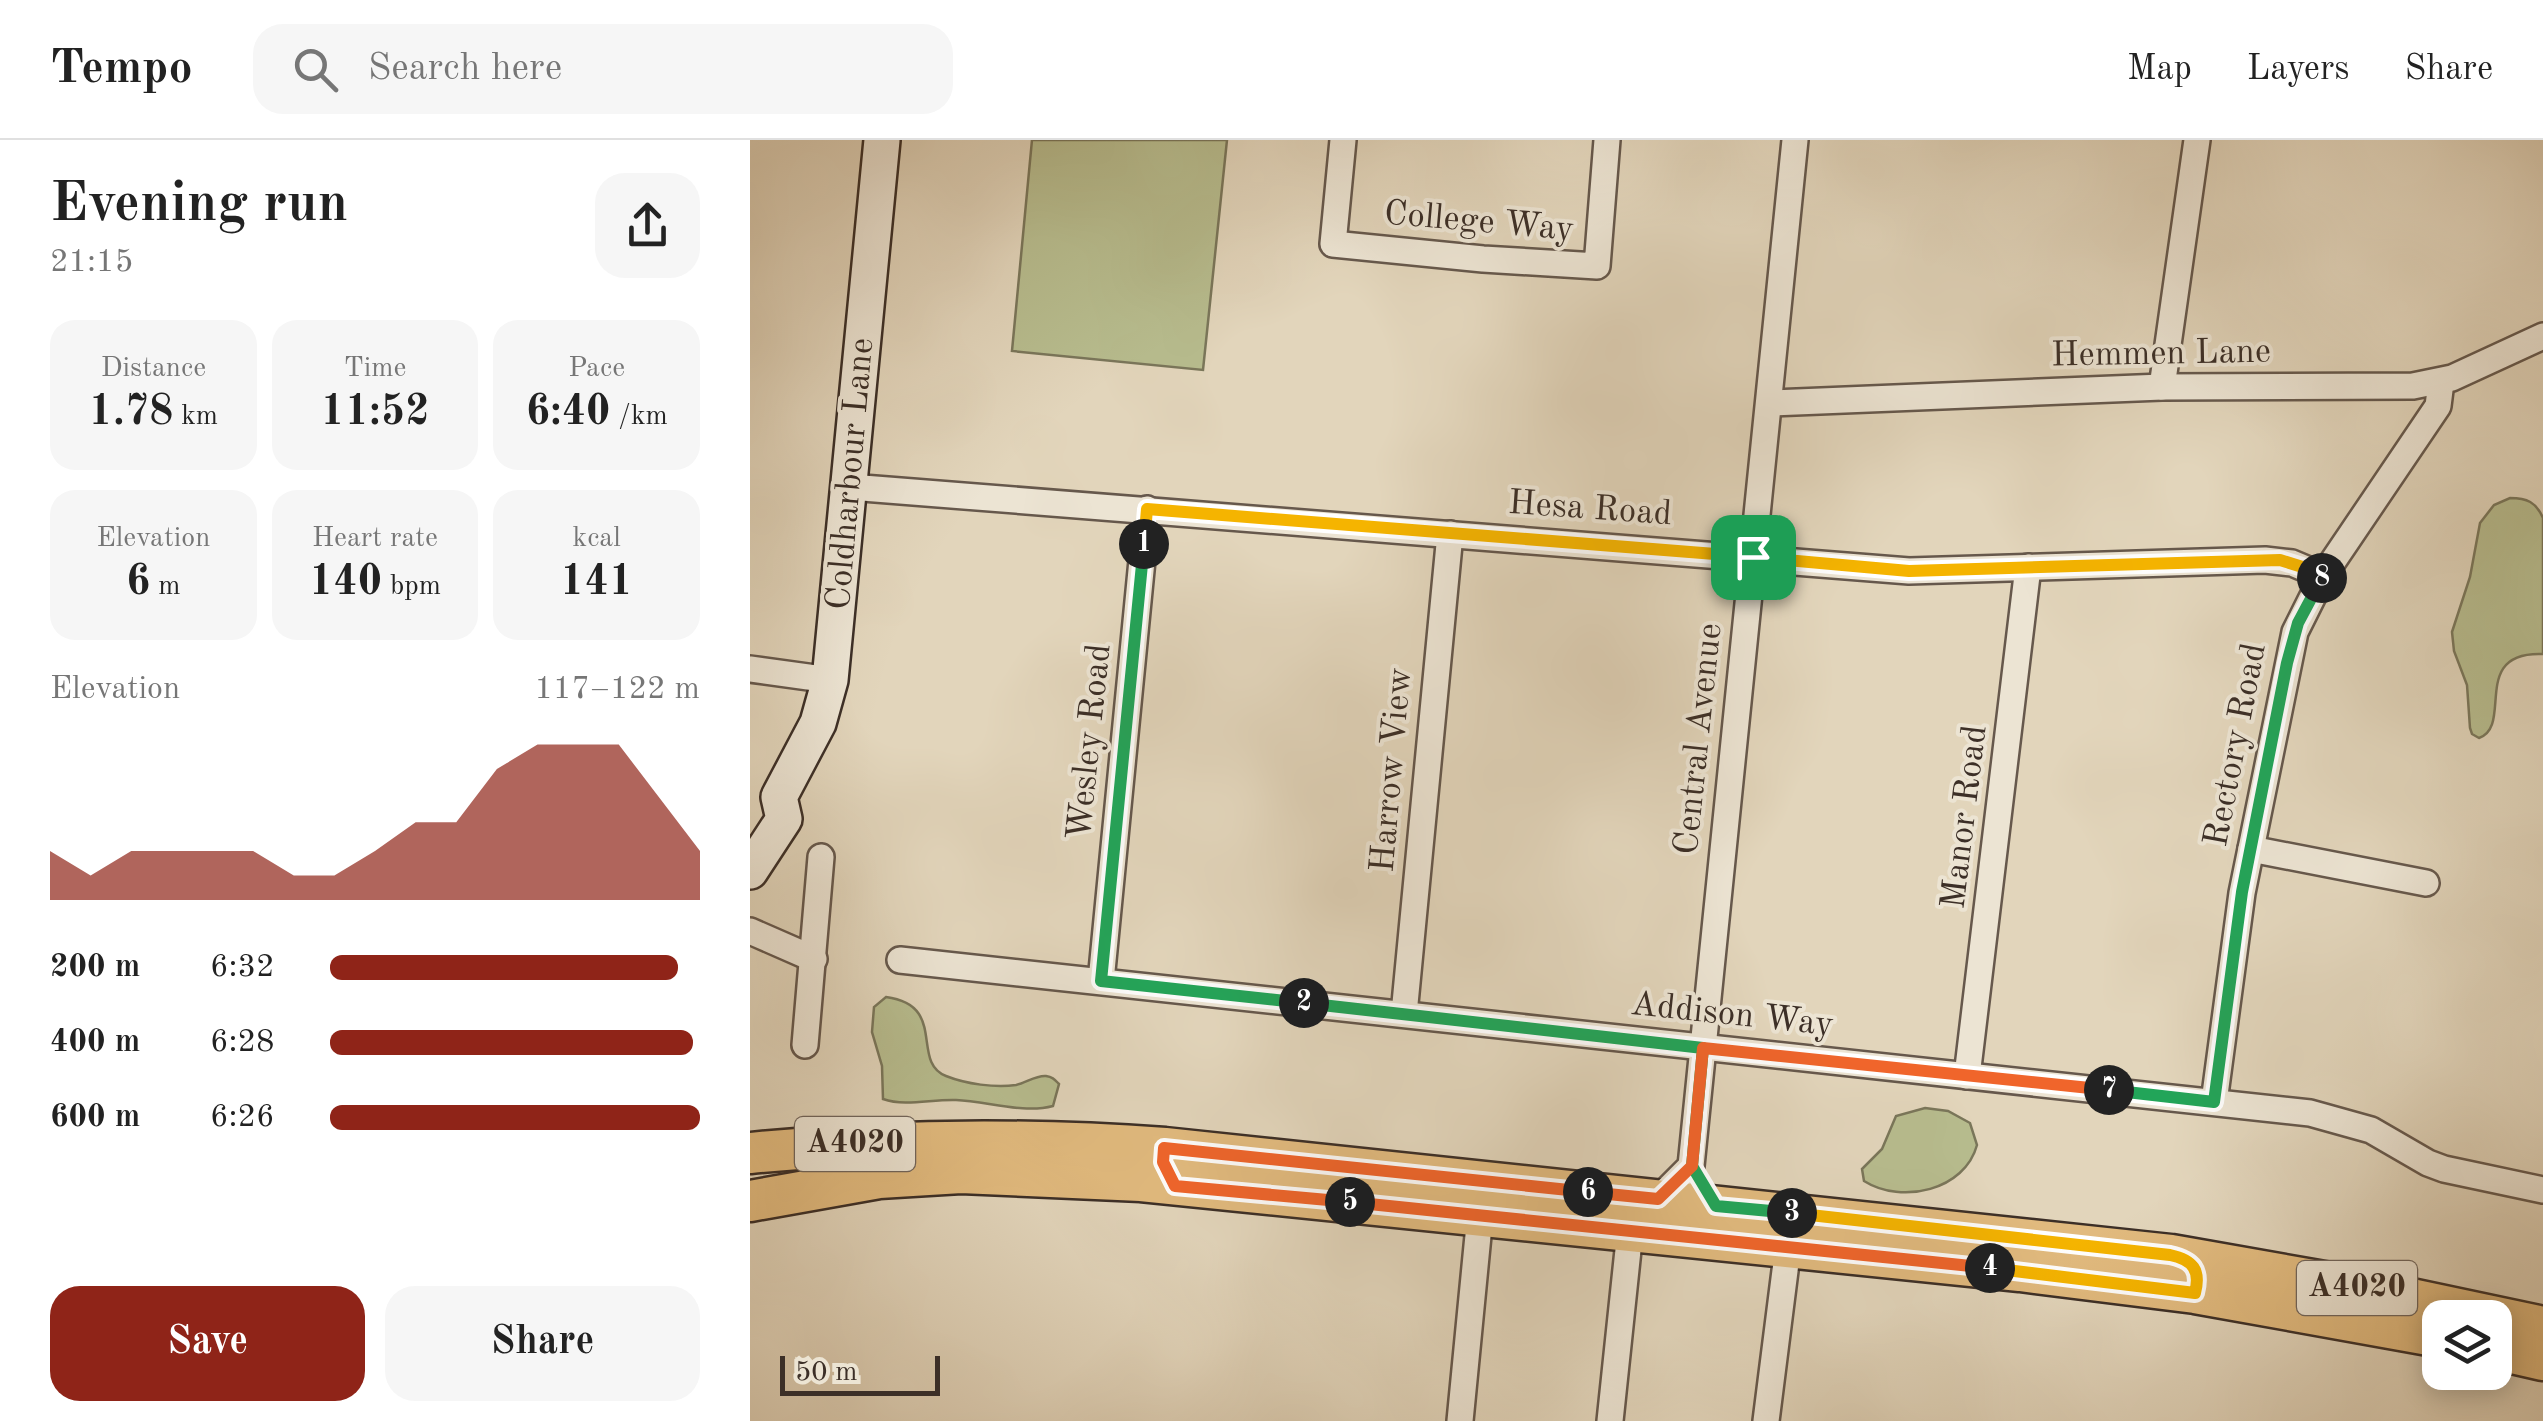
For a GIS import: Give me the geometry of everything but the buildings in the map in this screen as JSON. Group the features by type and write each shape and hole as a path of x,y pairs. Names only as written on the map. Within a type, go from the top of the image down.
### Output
{"main road":[{"name":"A4020","path":"750,1153 960,1140 1164,1148 2170,1255 2543,1327"},
{"path":"1164,1148 1163,1162 1175,1186"},
{"name":"A4020","path":"750,1201 879,1178 961,1173 1141,1181 2195,1293 2422,1334"},
{"path":"2170,1255 2183,1258 2196,1268 2195,1293"},
{"path":"2512,1353 2543,1360"}],"street":[{"name":"Coldharbour Lane","path":"750,871 784,819 765,803 818,723 830,680 882,140"},
{"name":"College Way","path":"1344,140 1333,244 1597,266 1607,140"},
{"name":"Central Avenue","path":"1692,1166 1794,140"},
{"path":"2162,387 2197,140"},
{"name":"Hemmen Lane","path":"1770,403 2162,387 2405,386 2441,382 2543,336"},
{"name":"Rectory Road","path":"2214,1102 2225,1004 2292,641 2323,576 2438,406 2441,382"},
{"name":"Hesa Road","path":"850,487 1909,571 2280,560 2323,576"},
{"name":"Wesley Road","path":"1101,981 1147,509"},
{"name":"Harrow View","path":"1404,1014 1450,534"},
{"name":"Manor Road","path":"1968,1076 2028,566"},
{"path":"750,670 830,680"},
{"path":"2252,849 2426,883"},
{"path":"805,1045 821,857"},
{"path":"750,931 814,958"},
{"name":"Addison Way","path":"900,960 2335,1117 2370,1130 2444,1169 2543,1190"},
{"path":"1658,1199 1692,1166 1716,1206"},
{"path":"1460,1421 1480,1215"},
{"path":"1610,1421 1630,1230"},
{"path":"1766,1421 1788,1247"}],"green space":[{"path":"1032,140 1227,140 1203,370 1012,351"},
{"path":"2510,498 2530,502 2543,518 2543,654 2520,656 2507,664 2499,676 2489,731 2479,738 2470,728 2467,685 2454,651 2452,632 2470,577 2480,523 2494,505"},
{"path":"886,997 905,1002 916,1011 923,1022 930,1059 946,1076 999,1086 1048,1076 1059,1084 1053,1106 1030,1109 956,1100 910,1103 883,1099 882,1066 872,1032 874,1007"},
{"path":"1925,1108 1948,1111 1970,1123 1977,1145 1960,1173 1930,1189 1913,1192 1896,1192 1864,1181 1862,1169 1882,1149 1896,1116"}],"route":[{"path":"1753,557 1147,509 1101,981 1703,1048 1692,1166 1716,1206 2170,1255 2183,1258 2196,1268 2195,1293 1861,1254 1175,1186 1163,1162 1164,1148 1658,1199 1692,1166 1703,1048 2214,1102 2242,892 2287,663 2298,623 2323,576 2280,560 1909,571 1753,557"}]}
